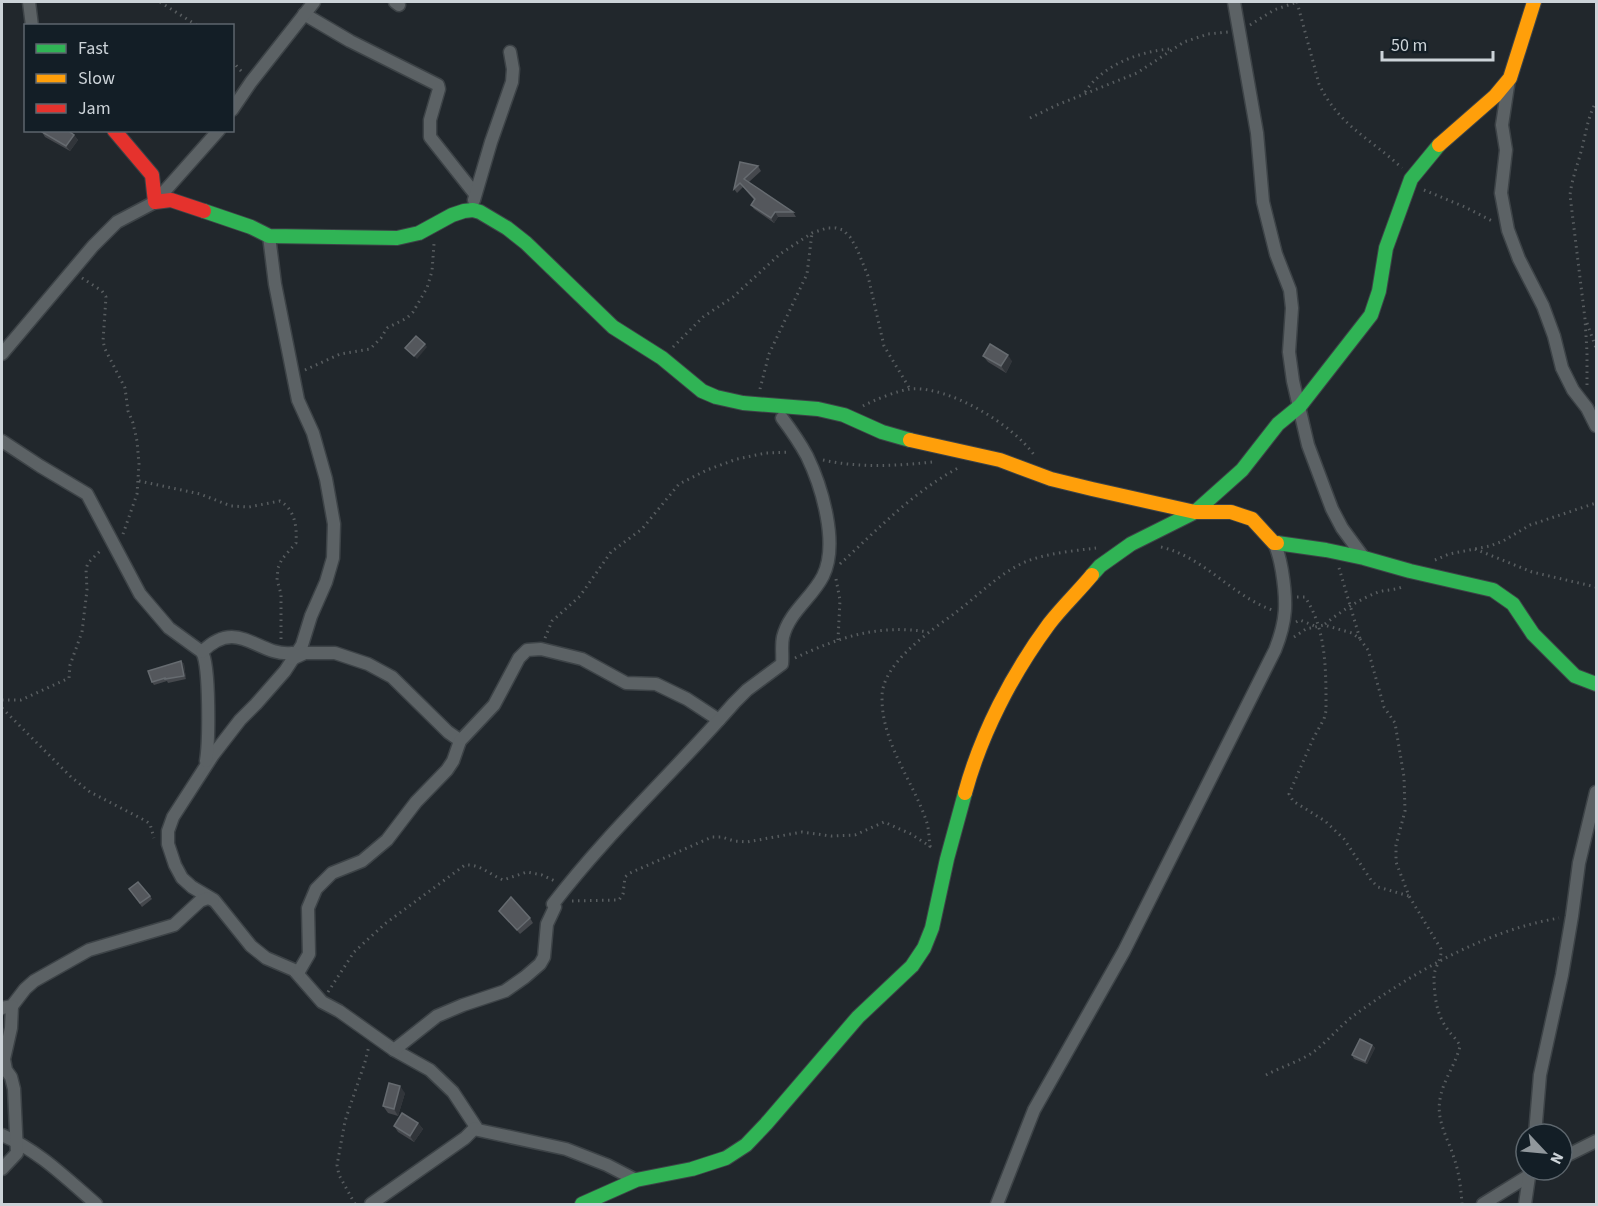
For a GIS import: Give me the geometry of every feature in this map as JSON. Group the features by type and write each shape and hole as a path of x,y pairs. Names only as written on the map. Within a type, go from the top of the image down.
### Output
{"street":[{"path":"29,2 32,24"},
{"path":"234,108 251,82 314,2"},
{"path":"1234,2 1257,133 1263,202 1276,254 1290,290 1292,308 1289,352 1293,381 1308,444 1332,509 1342,528 1364,558"},
{"path":"1534,2 1510,78 1503,125 1506,150 1501,193 1508,230 1515,250 1543,306 1562,368 1596,426"},
{"path":"304,14 350,41 438,85 439,89 430,120 430,137 475,194"},
{"path":"473,210 475,194 512,82 513,69 510,52"},
{"path":"582,1204 636,1180 692,1169 726,1158 746,1145 858,1017 912,966 919,957 932,928 947,859 969,779 988,731 1011,683 1049,624 1100,566 1131,544 1195,512 1242,470 1278,424 1300,406 1371,315 1379,291 1386,248 1411,178 1453,131 1495,96 1510,78"},
{"path":"116,132 152,175 155,202"},
{"path":"2,354 70,272 117,222 155,202 217,132"},
{"path":"155,202 171,201 251,227 269,237 410,237 452,215 473,210 492,218 526,243 613,327 662,358 702,391 729,401 818,409 844,415 882,432 1000,460 1051,479 1195,512 1231,512 1252,519 1274,543 1279,553 1286,596 1283,626 1275,650 1124,951 1034,1110 997,1204"},
{"path":"269,237 275,284 298,400 313,433 326,479 334,524 333,558 327,582 311,616 305,639 292,659 240,720 205,767 173,817 167,838 171,855 182,878 214,900 251,946 266,958 298,973 322,1002 441,1079 453,1092 475,1128 566,1149 607,1165 636,1180"},
{"path":"394,1050 437,1016 505,991 536,968 545,953 547,924 555,907 553,904 567,886 604,842 747,690 782,664 783,638 788,625 824,574 829,537 826,513 807,457 782,418"},
{"path":"2,441 87,494 140,594 169,628 202,652 207,671 208,699 209,747 205,767"},
{"path":"1274,543 1364,558 1493,590 1513,604 1533,633 1575,676 1595,688 1596,691"},
{"path":"202,652 213,641 240,638 280,654 292,653 292,659"},
{"path":"298,973 309,954 308,908 316,889 332,873 362,861 381,847 416,802 447,770 453,761 459,743 494,705 519,658 526,650 540,649 582,659 626,683 656,684 687,699 719,720"},
{"path":"292,659 305,653 335,653 380,670 392,677 458,739 459,743"},
{"path":"1575,676 1596,684"},
{"path":"1536,1122 1540,1075 1572,916 1579,863 1596,792"},
{"path":"2,1169 17,1153 14,1089 4,1059 11,1028 7,1007 34,981 89,950 174,925 200,901 208,898 214,900"},
{"path":"371,1204 465,1138 475,1128"},
{"path":"2,1135 15,1140 35,1153 96,1204"},
{"path":"1574,1152 1596,1141"},
{"path":"1483,1204 1516,1182"},
{"path":"1525,1204 1530,1182"}],"path":[{"path":"159,2 195,24"},
{"path":"1030,118 1137,73 1184,42 1208,34 1240,31 1274,10 1297,2 1319,84 1330,105 1341,119 1393,160 1423,189 1471,209 1508,230"},
{"path":"1084,94 1100,74 1119,63 1157,50 1171,49"},
{"path":"1587,408 1585,319 1570,195 1584,133 1596,102"},
{"path":"662,358 703,317 734,297 780,254 812,233 827,228 836,228 843,230 850,237 868,276 884,346 910,389"},
{"path":"294,375 333,357 370,349 387,328 407,318 413,312 423,297 432,271 434,243 432,232 427,230"},
{"path":"758,403 763,372 769,354 807,274 812,233"},
{"path":"70,272 91,282 106,297 103,341 125,388 128,411 137,441 139,481 137,494 118,550"},
{"path":"1585,319 1596,348"},
{"path":"844,415 869,403 910,389 952,397 1005,426 1028,446 1051,479"},
{"path":"540,649 552,621 580,596 611,552 642,529 679,484 707,470 737,459 766,453 790,452 846,465 879,466 941,461"},
{"path":"838,640 840,600 834,569 900,507 959,467"},
{"path":"139,481 200,494 231,506 249,507 280,501 290,509 295,520 296,543 282,559 278,568 280,654"},
{"path":"1410,571 1449,554 1503,541 1530,525 1583,509 1596,502"},
{"path":"2,700 21,700 69,678 70,665 82,632 87,582 86,569 88,563 104,547 108,531"},
{"path":"1139,542 1166,548 1205,566 1238,592 1281,613 1283,626 1300,620 1342,628 1360,639"},
{"path":"930,847 927,821 891,744 882,695 886,681 908,651 928,632 956,613 1003,575 1024,562 1061,553 1107,547"},
{"path":"1473,549 1532,572 1596,587"},
{"path":"1326,550 1338,566 1360,639 1368,650 1386,711 1395,723 1406,794 1405,811 1395,853 1396,862 1409,896 1441,949 1434,979 1439,1014 1460,1046 1444,1083 1439,1113 1443,1130 1455,1159 1462,1204"},
{"path":"1324,625 1351,606 1378,592 1395,590 1406,585"},
{"path":"1286,596 1305,597 1313,609 1324,671 1325,717 1288,794 1293,801 1325,821 1344,839 1378,887 1409,896"},
{"path":"1275,650 1306,629 1317,625"},
{"path":"782,664 838,640 868,631 911,629 928,632"},
{"path":"2,708 71,777 90,792 147,821 156,844"},
{"path":"553,904 565,901 619,900 623,894 625,877 630,873 712,837 747,842 802,832 831,836 855,835 884,822 911,834 947,859"},
{"path":"322,1002 360,947 386,923 465,865 481,867 503,880 527,872 536,873 567,886"},
{"path":"1266,1075 1311,1053 1350,1019 1409,979 1492,936 1517,927 1572,916"},
{"path":"355,1204 339,1175 337,1165 345,1121 365,1062 371,1033"}],"building":[{"path":"42,132 70,132 74,135 66,146"},
{"path":"740,162 758,166 744,179 793,212 775,212 771,218 751,205 755,199 740,183 734,189"},
{"path":"416,336 425,344 414,356 405,348"},
{"path":"990,344 1008,355 1001,366 983,356"},
{"path":"181,661 184,676 152,682 148,671"},
{"path":"138,882 150,896 140,903 129,889"},
{"path":"511,897 530,918 517,930 499,911"},
{"path":"1360,1039 1372,1045 1365,1061 1352,1055"},
{"path":"389,1083 400,1086 394,1109 383,1106"},
{"path":"402,1113 418,1123 410,1136 394,1126"}],"traffic: fast":[{"path":"1092,575 1100,566 1131,544 1195,512 1242,470 1278,424 1300,406 1371,315 1379,291 1386,248 1411,179 1439,145"},
{"path":"204,211 251,227 269,236 397,238 419,233 464,211 480,212 507,228 526,243 613,327 662,358 702,391 716,397 743,403 818,409 844,415 882,432 910,440"},
{"path":"1277,543 1364,558 1493,590 1513,604 1533,634 1575,676 1596,684"},
{"path":"582,1204 636,1180 692,1169 726,1158 746,1145 766,1124 858,1017 912,966 924,948 932,928 947,859 965,793"}],"traffic: slow":[{"path":"1439,145 1495,96 1510,78 1534,2"},
{"path":"910,440 1000,460 1051,479 1092,489 1195,512 1231,512 1252,519 1274,543 1277,543"},
{"path":"965,793 989,727 1010,684 1049,624 1092,575"}],"traffic: jam":[{"path":"116,132 152,175 155,202 171,200 204,211"}]}
